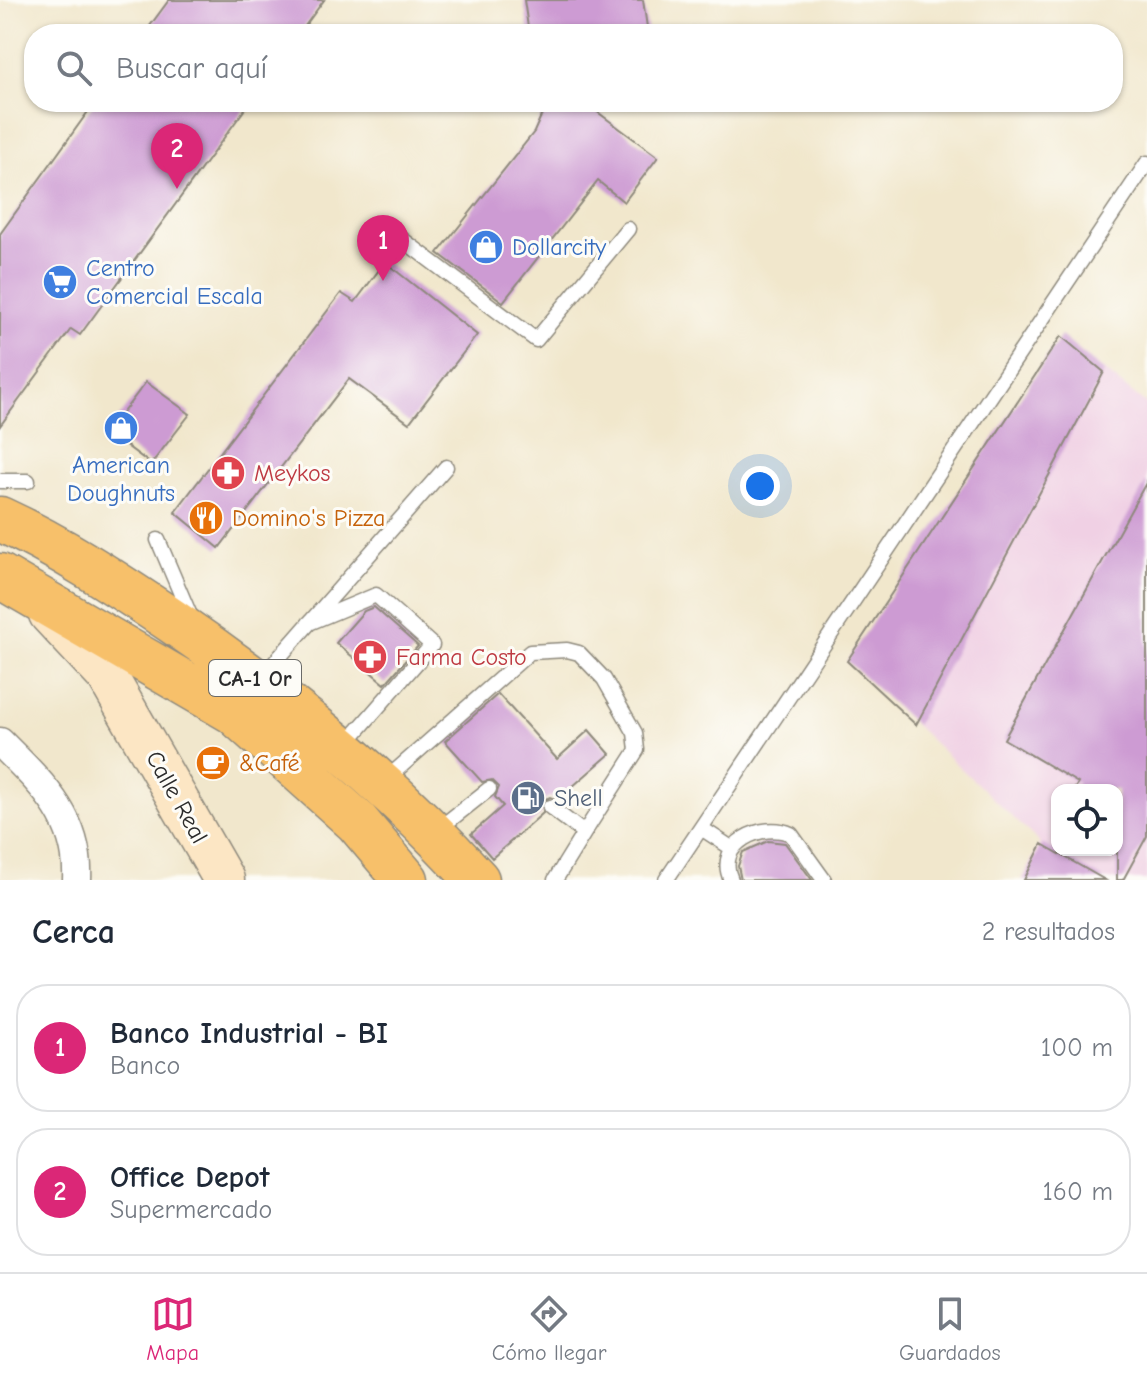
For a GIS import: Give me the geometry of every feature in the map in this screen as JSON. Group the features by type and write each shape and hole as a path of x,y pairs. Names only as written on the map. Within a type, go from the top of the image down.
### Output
{"highway":[{"name":"CA-1 Or","path":"0,519 62,550 259,681 382,783 477,880"},
{"name":"CA-1 Or","path":"4,578 234,712 357,822 406,880"}],"main road":[{"name":"Calle Real","path":"4,578 87,651 131,715 224,880"},
{"path":"131,715 148,699 178,680"}],"street":[{"path":"0,742 47,789 78,851 77,880"}],"lane":[{"path":"666,880 1147,163"},
{"path":"382,224 536,340 628,229"},
{"path":"259,681 446,467"},
{"path":"0,481 28,481"},
{"path":"158,540 199,640"},
{"path":"309,623 376,595 432,645 342,748"},
{"path":"382,783 530,652 567,650 579,653 604,679 635,733 637,750 555,880"},
{"path":"433,833 489,789"},
{"path":"550,807 584,833"},
{"path":"701,828 733,849"},
{"path":"731,880 728,862 733,849 746,836 764,828 791,834 824,880"}],"shaded area":[{"path":"1061,336 1147,405 1147,880 1022,880 1040,843 847,661"}],"building":[{"path":"169,0 324,0 306,24 151,24"},
{"path":"524,0 643,0 647,24 528,24"},
{"name":"Centro Comercial Escala","path":"88,112 243,112 80,335 71,329 0,426 0,234"},
{"path":"597,112 658,157 624,202 598,181 503,302 438,253 534,132 542,114"},
{"name":"Centro Comercial Escala","path":"385,262 477,335 409,423 349,379 219,548 175,512 341,293 355,302"},
{"path":"1061,336 1104,372 916,725 847,661"},
{"path":"146,382 190,414 151,464 108,432"},
{"path":"1147,481 1147,836 1123,880 1117,880 1117,856 1123,856 1123,784 1077,784 1004,739"},
{"path":"374,607 418,646 385,684 336,643 364,611"},
{"name":"Shell","path":"498,694 557,759 589,730 610,754 557,800 550,797 543,800 543,813 492,858 471,834 503,806 495,797 499,787 492,780 482,782 445,741"},
{"path":"768,841 785,843 812,880 741,880 738,866 743,852"},
{"path":"1042,844 1051,849 1051,856 1063,856 1105,880 1024,880"}],"place":[{"name":"Office Depot","path":"177,189"},
{"name":"Dollarcity","path":"486,247"},
{"name":"Banco Industrial - BI","path":"383,281"},
{"name":"Centro Comercial Escala","path":"60,282"},
{"name":"American Doughnuts","path":"121,428"},
{"name":"Meykos","path":"228,473"},
{"name":"Domino's Pizza","path":"206,518"},
{"name":"Farma Costo","path":"370,657"},
{"name":"&Café","path":"213,763"},
{"name":"Shell","path":"528,798"}]}
